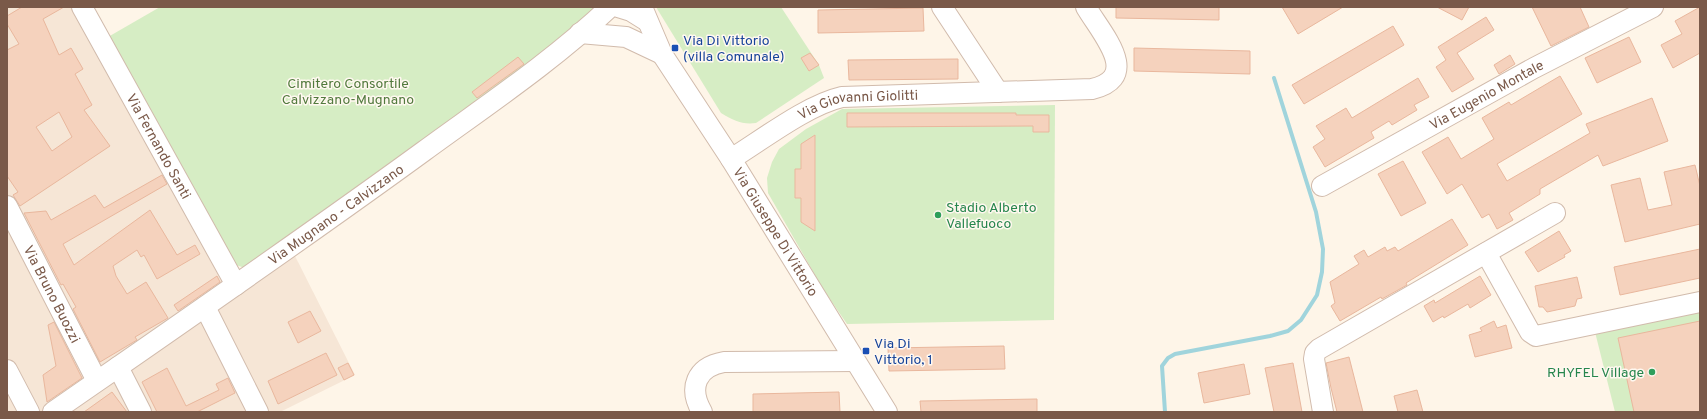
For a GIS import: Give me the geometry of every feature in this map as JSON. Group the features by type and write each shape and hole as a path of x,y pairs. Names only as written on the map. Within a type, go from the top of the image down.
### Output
{"street":[{"name":"Via Fernando Santi","path":"82,7 236,285"},
{"name":"Via Mugnano - Calvizzano","path":"53,412 205,307 431,146 580,33 611,7"},
{"path":"611,7 626,37"},
{"name":"Via Giuseppe Di Vittorio","path":"618,7 645,14 662,54 731,159 887,412"},
{"path":"942,7 998,92"},
{"name":"Via Giovanni Giolitti","path":"731,159 807,112 831,100 856,96 1092,89 1101,87 1116,76 1118,68 1116,59 1086,7"},
{"name":"Via Eugenio Montale","path":"1322,186 1534,68 1653,7"},
{"path":"580,33 626,37 662,54"},
{"name":"Via Bruno Buozzi","path":"7,206 98,381"},
{"path":"1323,412 1314,353 1555,213"},
{"path":"1486,253 1530,332 1536,336 1700,302"},
{"path":"205,307 258,412"},
{"path":"702,412 694,395 695,385 706,368 714,364 724,362 855,361"},
{"path":"118,367 141,412"},
{"path":"7,370 29,412"}],"shaded area":[{"path":"7,7 77,7 231,284 49,412 7,412"},
{"path":"294,254 355,375 280,412 63,412"}],"green space":[{"name":"Cimitero Consortile Calvizzano-Mugnano","path":"160,7 597,7 511,79 245,268 233,264 108,37"},
{"path":"656,7 781,7 819,65 824,78 756,123 742,123 734,120 721,113"},
{"name":"Stadio Alberto Vallefuoco","path":"1055,105 1054,320 847,324 823,289 768,193 767,178 772,162 779,149 806,129 842,109"},
{"name":"RHYFEL Village","path":"1700,310 1700,412 1615,412 1595,332"}],"building":[{"path":"22,7 64,7 43,19 59,55 71,48 83,69 75,74 92,105 84,110 110,146 20,206 13,195 18,192 7,176 7,50 19,44 7,24 7,16","holes":["59,112 72,137 52,151 36,127"]},
{"path":"1116,7 1219,7 1219,20 1116,18"},
{"path":"1282,7 1343,7 1298,34"},
{"path":"1437,7 1469,7 1462,20"},
{"path":"1532,7 1580,7 1589,27 1551,46"},
{"path":"1700,7 1700,53 1673,68 1661,45 1682,34 1675,21"},
{"path":"923,8 924,31 818,33 818,10"},
{"path":"1486,17 1494,30 1457,53 1474,79 1452,92 1436,67 1446,60 1438,47"},
{"path":"1393,26 1404,45 1304,104 1292,85"},
{"path":"1629,37 1641,62 1597,83 1585,58"},
{"path":"1134,48 1250,51 1250,74 1134,71"},
{"path":"810,53 819,65 809,71 801,58"},
{"path":"1510,55 1515,64 1499,74 1494,65"},
{"path":"518,57 524,64 477,98 472,92"},
{"path":"958,59 958,79 849,80 848,60"},
{"path":"1560,76 1582,114 1497,164 1507,181 1590,133 1586,124 1652,98 1668,141 1603,166 1598,155 1540,189 1540,194 1509,213 1513,220 1497,229 1489,214 1482,218 1462,184 1447,194 1422,152 1448,137 1461,159 1494,139 1482,118 1509,102 1511,105"},
{"path":"1418,78 1429,97 1414,105 1417,110 1392,125 1389,121 1371,132 1374,138 1325,167 1313,147 1325,139 1316,126 1346,108 1352,118"},
{"path":"847,113 1016,113 1016,115 1049,115 1049,132 1033,132 1033,126 847,127"},
{"path":"815,135 815,231 801,222 801,198 795,198 795,169 801,169 801,144"},
{"path":"1403,161 1426,203 1401,216 1378,174"},
{"path":"1695,165 1700,186 1700,224 1625,242 1611,185 1640,178 1648,210 1672,205 1664,172"},
{"path":"162,175 167,184 63,244 74,265 150,210 177,255 195,245 200,254 157,279 144,255 141,257 137,250 113,266 116,276 127,294 146,282 168,318 135,337 137,340 100,362 73,309 76,307 63,284 61,285 24,213 46,211 51,220 95,195 104,208"},
{"path":"1452,219 1468,245 1406,283 1407,285 1382,299 1381,297 1340,321 1331,306 1335,303 1330,282 1359,264 1354,256 1364,250 1368,257 1385,247 1387,251 1395,247 1398,251"},
{"path":"1559,231 1571,251 1564,255 1565,257 1538,272 1525,252"},
{"path":"1700,249 1700,278 1620,295 1614,267"},
{"path":"217,276 220,282 178,311 174,305"},
{"path":"1480,276 1491,295 1470,308 1468,304 1444,318 1443,316 1433,322 1424,306 1434,300 1435,303"},
{"path":"1577,277 1582,298 1577,299 1575,306 1547,312 1543,307 1539,307 1535,286"},
{"path":"310,311 321,331 298,343 288,322"},
{"path":"1494,321 1497,328 1506,325 1512,348 1475,357 1469,335 1482,331 1480,328"},
{"name":"RHYFEL Village","path":"1700,321 1700,412 1634,412 1618,338"},
{"path":"54,322 82,378 47,402 43,375 56,366 48,325"},
{"path":"1004,346 1005,369 889,371 888,348"},
{"path":"326,353 337,375 278,404 268,381"},
{"path":"1349,357 1363,412 1337,412 1326,363"},
{"path":"348,363 354,375 344,380 338,368"},
{"path":"1293,363 1302,412 1274,412 1265,368"},
{"path":"1244,364 1250,394 1204,403 1198,373"},
{"path":"167,368 186,406 219,390 216,384 228,378 235,393 197,412 157,412 142,382"},
{"path":"1417,390 1423,412 1398,412 1394,396"},
{"path":"112,392 127,412 84,412"},
{"path":"839,392 840,412 753,412 753,394"},
{"path":"1037,399 1037,412 921,412 920,401"}],"waterway":[{"path":"1165,412 1162,366 1168,358 1175,354 1270,336 1288,331 1301,320 1317,295 1322,272 1323,249 1316,212 1274,78"}],"place":[{"name":"Via Di Vittorio (villa Comunale)","path":"675,48"},
{"name":"Stadio Alberto Vallefuoco","path":"938,215"},
{"name":"Via Di Vittorio, 1","path":"866,351"},
{"name":"RHYFEL Village","path":"1652,372"}]}
